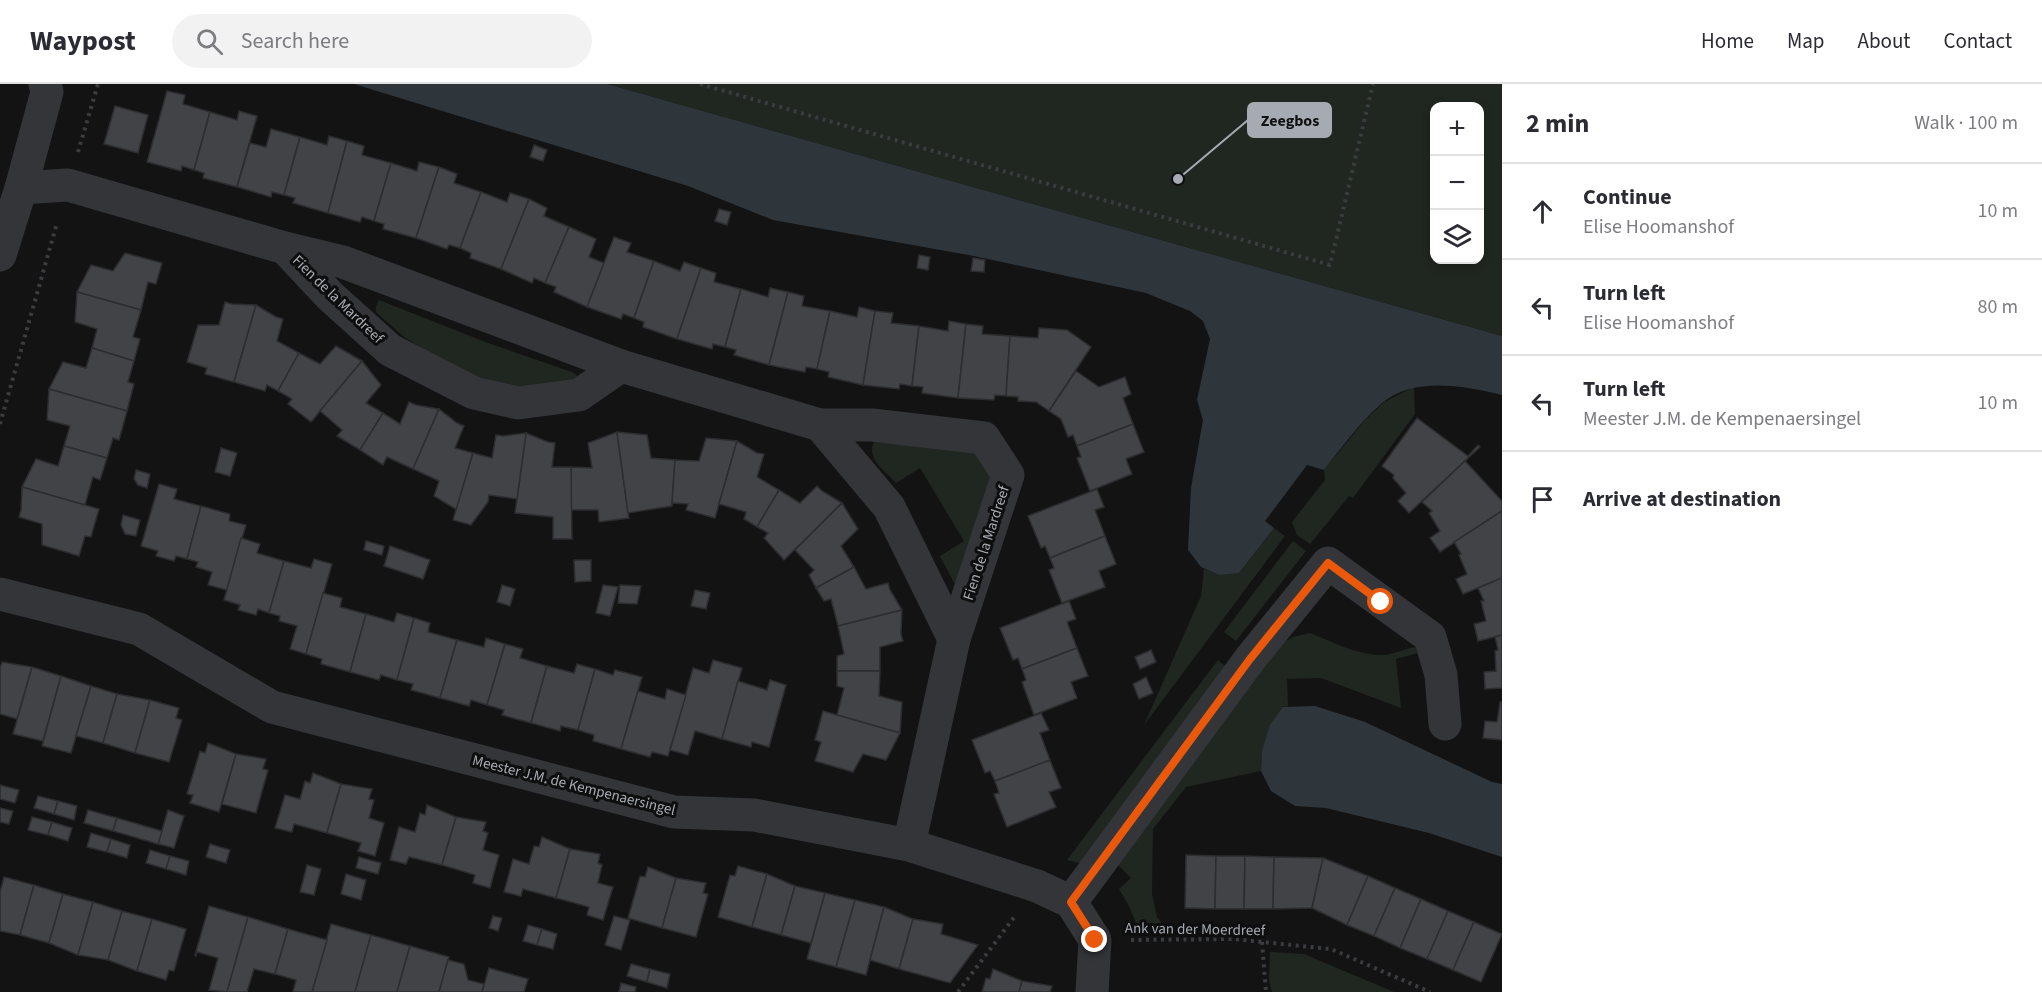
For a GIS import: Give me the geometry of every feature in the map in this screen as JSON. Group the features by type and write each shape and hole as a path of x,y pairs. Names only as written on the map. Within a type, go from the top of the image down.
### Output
{"street":[{"path":"0,252 21,188 47,92 45,84"},
{"name":"Fien de la Mardreef","path":"21,188 68,185 285,248 343,262 621,366 820,425 872,425 984,438 1008,475 954,639 909,845"},
{"name":"Fien de la Mardreef","path":"285,248 330,296 390,350 474,393 518,403 579,395 621,366"},
{"path":"820,425 889,507 954,639"},
{"path":"1092,992 1095,940 1071,902 1250,659 1328,563 1430,637 1441,675 1445,724"},
{"name":"Meester J.M. de Kempenaersingel","path":"0,594 140,629 272,707 674,812 754,815 909,845 1037,886 1071,902"}],"path":[{"path":"0,424 98,84"},
{"path":"700,84 1330,265 1373,84"},
{"path":"958,992 1037,886"},
{"name":"Ank van der Moerdreef","path":"1095,940 1233,939 1331,949 1430,992"},
{"path":"1262,942 1266,992"}],"shaded area":[{"path":"354,84 607,84 1502,336 1502,395 1456,386 1424,386 1409,389 1382,403 1366,418 1324,470 1307,465 1265,521 1274,528 1239,573 1219,575 1201,567 1188,550 1191,488 1203,420 1197,400 1210,339 1203,321 1190,311 1146,293 974,256 773,220 688,186"},
{"path":"607,84 1502,84 1502,336"},
{"path":"379,300 488,343 572,372 579,377 575,389 508,386 459,371 404,337 376,312"},
{"path":"1414,387 1415,414 1353,498 1349,496 1310,544 1297,535 1292,522 1325,480 1324,470 1365,420 1384,402"},
{"path":"874,442 976,448 996,465 961,585 954,583 940,556 964,541 920,468 896,483 875,459 872,448"},
{"path":"1274,528 1285,536 1144,725 1201,596 1204,569 1219,575 1239,573"},
{"path":"1293,541 1306,551 1236,641 1224,632"},
{"path":"1310,633 1363,653 1387,655 1419,647 1422,652 1396,659 1401,708 1321,678 1287,679 1288,706 1283,707 1262,751 1261,771 1186,787 1153,829 1152,894 1157,917 1170,933 1147,931 1137,925 1119,889 1131,878 1114,861 1271,649 1293,637"},
{"path":"1218,660 1228,669 1083,864 1067,860"},
{"path":"1315,706 1365,722 1492,782 1502,784 1502,857 1429,833 1326,808 1295,806 1271,791 1261,771 1262,751 1270,725 1283,707"},
{"path":"1270,952 1304,954 1394,992 1272,992 1269,980"}],"building":[{"path":"167,91 185,95 183,104 210,112 194,170 182,166 181,171 147,162"},
{"path":"115,106 148,115 138,153 104,144"},
{"path":"239,111 257,116 237,187 203,178 204,173 194,170 210,112 237,120"},
{"path":"271,129 300,137 284,195 272,192 271,197 237,187 250,143 266,147"},
{"path":"329,136 347,141 328,213 293,203 295,198 284,195 300,137 327,145"},
{"path":"347,141 364,146 362,155 391,163 374,221 362,217 360,222 328,213"},
{"path":"534,145 547,150 543,161 530,157"},
{"path":"419,162 439,167 416,238 383,229 384,224 374,221 391,163 417,171"},
{"path":"439,167 457,174 454,183 481,192 460,248 449,245 447,249 416,238"},
{"path":"481,192 507,202 510,193 529,199 501,269 470,258 471,253 460,248"},
{"path":"529,199 547,208 544,216 569,227 545,283 534,278 532,283 501,269"},
{"path":"719,209 731,212 727,225 715,221"},
{"path":"569,227 596,239 589,257 604,263 587,307 554,292 556,287 545,283"},
{"path":"614,237 631,243 627,252 654,261 634,318 623,314 621,319 587,307"},
{"path":"125,253 162,263 156,284 148,282 141,310 77,292 91,265 113,271"},
{"path":"919,255 930,257 928,270 917,268"},
{"path":"973,258 985,260 984,272 971,271"},
{"path":"654,261 680,271 684,262 701,268 677,339 643,327 644,322 634,318"},
{"path":"701,268 716,273 714,282 741,289 725,347 713,344 712,349 677,339"},
{"path":"770,288 788,292 769,365 734,355 736,350 725,347 741,289 768,297"},
{"path":"77,292 141,310 133,337 140,339 134,361 92,348 97,329 75,322"},
{"path":"788,292 804,296 802,306 830,311 817,369 806,367 805,372 769,365"},
{"path":"225,302 256,305 234,382 205,374 207,368 187,362 198,325 219,325"},
{"path":"256,305 283,319 277,341 299,353 278,391 267,385 265,391 234,382"},
{"path":"859,307 875,311 863,385 828,377 829,372 817,369 830,311 857,317"},
{"path":"875,311 893,313 891,323 919,326 912,386 900,384 899,389 863,385"},
{"path":"949,321 966,324 958,398 922,393 923,387 912,386 919,326 948,331"},
{"path":"966,324 983,326 982,334 1010,336 1006,396 995,395 994,400 958,398"},
{"path":"1039,328 1067,330 1091,347 1049,411 1036,402 1018,401 1018,397 1006,396 1010,336 1038,338"},
{"path":"336,346 362,361 311,422 288,404 292,399 278,391 299,353 320,364"},
{"path":"92,348 134,361 128,382 134,384 127,411 49,389 63,362 86,368"},
{"path":"362,361 381,385 366,403 383,413 360,450 337,436 342,430 320,411"},
{"path":"1076,371 1099,387 1125,377 1131,394 1123,398 1133,424 1077,446 1073,435 1068,437 1061,419 1049,411"},
{"path":"49,389 127,411 119,440 113,438 107,458 64,446 70,426 47,420"},
{"path":"409,402 439,409 413,469 387,457 383,465 360,450 383,413 400,424"},
{"path":"439,409 464,426 455,448 473,453 457,510 434,496 439,481 413,469"},
{"path":"1417,418 1468,456 1478,445 1480,447 1409,513 1398,501 1406,493 1393,478 1394,475 1382,466"},
{"path":"1133,424 1144,452 1126,459 1132,474 1090,491 1077,458 1081,457 1077,446"},
{"path":"617,432 629,518 599,522 598,510 571,510 571,467 592,468 588,443"},
{"path":"617,432 647,435 651,458 675,460 672,506 628,513"},
{"path":"526,433 555,443 552,467 571,467 572,539 553,539 553,517 515,513"},
{"path":"526,433 517,499 489,495 488,502 471,525 453,520 473,453 492,458 496,435"},
{"path":"706,438 737,441 715,518 686,510 688,504 672,503 675,460 699,461"},
{"path":"737,441 757,453 764,454 757,477 779,490 757,527 744,519 746,512 719,504"},
{"path":"64,446 107,458 100,480 93,477 85,505 22,487 36,459 58,466"},
{"path":"221,448 237,453 230,476 215,472"},
{"path":"1465,461 1502,501 1502,511 1440,552 1430,538 1440,531 1429,513 1432,511 1422,502"},
{"path":"136,470 150,474 147,488 138,485 134,479"},
{"path":"159,484 177,489 174,499 201,506 187,559 176,556 174,561 156,556 158,551 141,546"},
{"path":"817,486 842,503 784,560 764,538 768,533 757,527 779,490 800,503"},
{"path":"22,487 99,509 91,537 85,536 79,556 42,545 42,524 19,517"},
{"path":"1097,489 1104,507 1095,510 1105,536 1050,558 1045,546 1041,548 1028,516"},
{"path":"842,503 858,529 841,546 854,567 816,588 809,575 814,570 795,550"},
{"path":"201,506 230,514 229,521 246,525 227,590 208,585 212,572 196,567 198,562 187,559"},
{"path":"1502,511 1502,578 1463,594 1456,579 1467,574 1459,555 1461,554 1454,542"},
{"path":"123,515 140,520 136,536 125,534 121,525"},
{"path":"1105,536 1116,564 1099,571 1105,587 1062,603 1049,570 1054,568 1050,558"},
{"path":"241,538 260,544 257,553 284,561 269,613 258,609 256,615 238,610 240,605 224,600"},
{"path":"366,541 384,546 382,555 364,550"},
{"path":"390,546 430,560 423,579 384,566"},
{"path":"314,559 332,564 306,654 290,649 297,626 279,621 280,616 269,613 284,561 311,568"},
{"path":"574,560 591,560 591,581 575,582"},
{"path":"854,567 866,589 888,583 902,610 838,626 831,599 824,601 816,588"},
{"path":"1502,578 1502,635 1478,641 1474,624 1486,621 1481,601 1484,601 1478,588"},
{"path":"502,585 515,589 510,606 497,602"},
{"path":"603,585 618,587 610,616 596,613"},
{"path":"620,585 641,586 637,604 618,603"},
{"path":"695,590 710,593 706,609 691,606"},
{"path":"323,593 342,598 340,607 366,614 350,672 321,664 322,659 306,654"},
{"path":"1069,601 1076,619 1067,622 1077,648 1022,669 1018,658 1013,660 1000,628"},
{"path":"902,610 903,641 880,647 880,671 837,671 837,656 844,654 838,626"},
{"path":"397,613 414,618 397,680 381,675 379,680 350,672 366,614 394,622"},
{"path":"414,618 430,623 428,632 457,640 440,698 411,690 413,684 397,680"},
{"path":"1502,635 1502,688 1485,689 1484,672 1496,671 1495,651 1498,650 1495,637"},
{"path":"486,638 505,644 487,705 471,700 469,706 440,698 457,640 484,647"},
{"path":"505,644 523,649 520,658 547,666 531,723 502,715 504,710 487,705"},
{"path":"1077,648 1088,676 1071,682 1077,698 1034,715 1022,682 1026,680 1022,669"},
{"path":"1151,650 1156,662 1140,669 1135,657"},
{"path":"713,660 742,668 722,739 695,731 688,755 670,750 693,668 709,673"},
{"path":"2,662 32,667 17,719 0,714"},
{"path":"577,664 595,669 578,730 561,726 560,731 531,723 547,666 574,673"},
{"path":"32,667 61,676 43,741 13,734"},
{"path":"595,669 613,675 615,670 642,677 621,749 593,741 594,735 578,730"},
{"path":"837,671 880,671 879,696 902,702 900,733 837,715 844,688 837,686"},
{"path":"61,676 91,686 71,753 42,746"},
{"path":"1146,677 1153,693 1139,699 1133,684"},
{"path":"770,680 786,685 769,747 752,742 751,747 722,739 738,681 767,690"},
{"path":"91,686 117,694 103,743 76,736"},
{"path":"667,689 686,695 668,756 652,752 650,757 621,749 638,691 665,699"},
{"path":"117,694 150,700 135,753 103,743"},
{"path":"150,700 179,708 176,718 182,720 169,762 135,753"},
{"path":"1500,702 1502,702 1502,740 1483,738 1485,721 1497,722"},
{"path":"823,711 900,733 886,760 863,754 853,772 815,761 821,742 815,740"},
{"path":"1041,713 1049,730 1040,733 1050,760 995,781 990,771 985,773 972,740"},
{"path":"208,743 236,754 219,812 190,803 193,795 187,794 200,751 205,753"},
{"path":"236,754 266,759 263,769 268,770 256,813 222,804"},
{"path":"1050,760 1061,788 1049,792 1056,807 1007,827 994,794 999,793 995,781"},
{"path":"313,773 341,784 327,833 294,824 292,832 275,828 285,795 300,799 305,781 310,783"},
{"path":"341,784 372,789 369,799 374,800 369,818 384,823 375,856 358,851 361,843 327,833"},
{"path":"0,785 19,790 15,803 0,799"},
{"path":"38,796 58,801 54,814 34,808"},
{"path":"58,801 77,806 74,820 54,814"},
{"path":"427,805 456,817 442,865 409,857 406,864 390,860 399,827 415,832 420,813 425,815"},
{"path":"0,808 13,811 9,824 0,822"},
{"path":"88,810 117,818 113,831 84,823"},
{"path":"168,810 184,816 174,848 158,844"},
{"path":"32,817 52,822 48,835 28,830"},
{"path":"456,817 486,822 483,831 488,833 483,850 499,855 490,888 473,883 475,875 442,865"},
{"path":"117,818 162,831 158,844 113,831"},
{"path":"52,822 72,828 68,841 48,835"},
{"path":"91,833 111,839 107,852 87,847"},
{"path":"542,837 570,849 556,898 523,889 521,896 504,892 513,859 529,864 534,846 539,847"},
{"path":"111,839 130,845 127,858 107,852"},
{"path":"210,844 230,850 226,863 206,857"},
{"path":"570,849 600,854 598,863 602,865 598,883 613,887 603,920 587,915 589,907 556,898"},
{"path":"150,850 170,856 166,869 146,863"},
{"path":"1186,855 1216,856 1215,909 1185,908"},
{"path":"170,856 189,861 186,875 166,869"},
{"path":"1216,856 1245,856 1244,909 1215,909"},
{"path":"1245,856 1274,857 1273,909 1244,909"},
{"path":"359,857 381,863 378,874 356,868"},
{"path":"1274,857 1323,858 1312,908 1273,909"},
{"path":"1323,858 1368,876 1347,925 1312,908"},
{"path":"307,865 321,869 314,895 300,892"},
{"path":"738,866 767,874 752,927 718,917 730,875 735,876"},
{"path":"648,867 676,878 662,928 628,918 640,876 645,877"},
{"path":"346,874 366,880 361,900 341,894"},
{"path":"767,874 795,886 781,935 752,927"},
{"path":"1368,876 1395,888 1374,936 1347,925"},
{"path":"4,877 34,885 20,935 0,931 0,892"},
{"path":"676,878 706,883 703,893 708,894 696,937 662,928"},
{"path":"34,885 63,894 49,943 20,935"},
{"path":"795,886 825,893 811,943 781,935"},
{"path":"1395,888 1421,899 1400,948 1374,936"},
{"path":"825,893 855,900 836,967 807,959"},
{"path":"63,894 93,902 78,955 49,943"},
{"path":"1421,899 1448,911 1427,959 1400,948"},
{"path":"855,900 884,907 866,975 836,967"},
{"path":"93,902 122,911 108,960 78,955"},
{"path":"209,906 248,917 227,992 209,990 218,958 197,952 195,955"},
{"path":"884,907 913,919 899,969 870,960"},
{"path":"122,911 152,919 137,971 108,960"},
{"path":"1448,911 1474,922 1453,970 1427,959"},
{"path":"493,916 502,918 498,931 489,928"},
{"path":"614,916 630,920 621,950 605,945"},
{"path":"248,917 288,929 275,974 254,969 247,992 227,992"},
{"path":"152,919 186,929 174,971 169,970 166,980 137,971"},
{"path":"913,919 943,924 941,934 978,945 950,983 899,969"},
{"path":"1474,922 1502,934 1481,982 1453,970"},
{"path":"331,924 371,935 355,992 312,992"},
{"path":"528,925 542,929 537,945 523,941"},
{"path":"288,929 327,940 312,992 293,992 296,980 275,974"},
{"path":"542,929 557,934 553,949 537,945"},
{"path":"371,935 410,946 397,992 355,992"},
{"path":"410,946 449,957 439,992 397,992"},
{"path":"448,960 464,964 468,980 484,984 482,992 439,992"},
{"path":"631,964 650,969 647,982 627,976"},
{"path":"489,968 528,979 524,992 482,992"},
{"path":"650,969 670,974 667,988 647,982"},
{"path":"993,969 1022,981 1019,992 982,992 986,978 990,979"},
{"path":"1022,981 1052,986 1050,992 1019,992"},
{"path":"621,983 636,987 635,992 619,992"}],"place":[{"name":"Zeegbos","path":"1178,179"}],"route":[{"path":"1095,940 1071,902 1250,659 1328,563 1381,602"}]}
